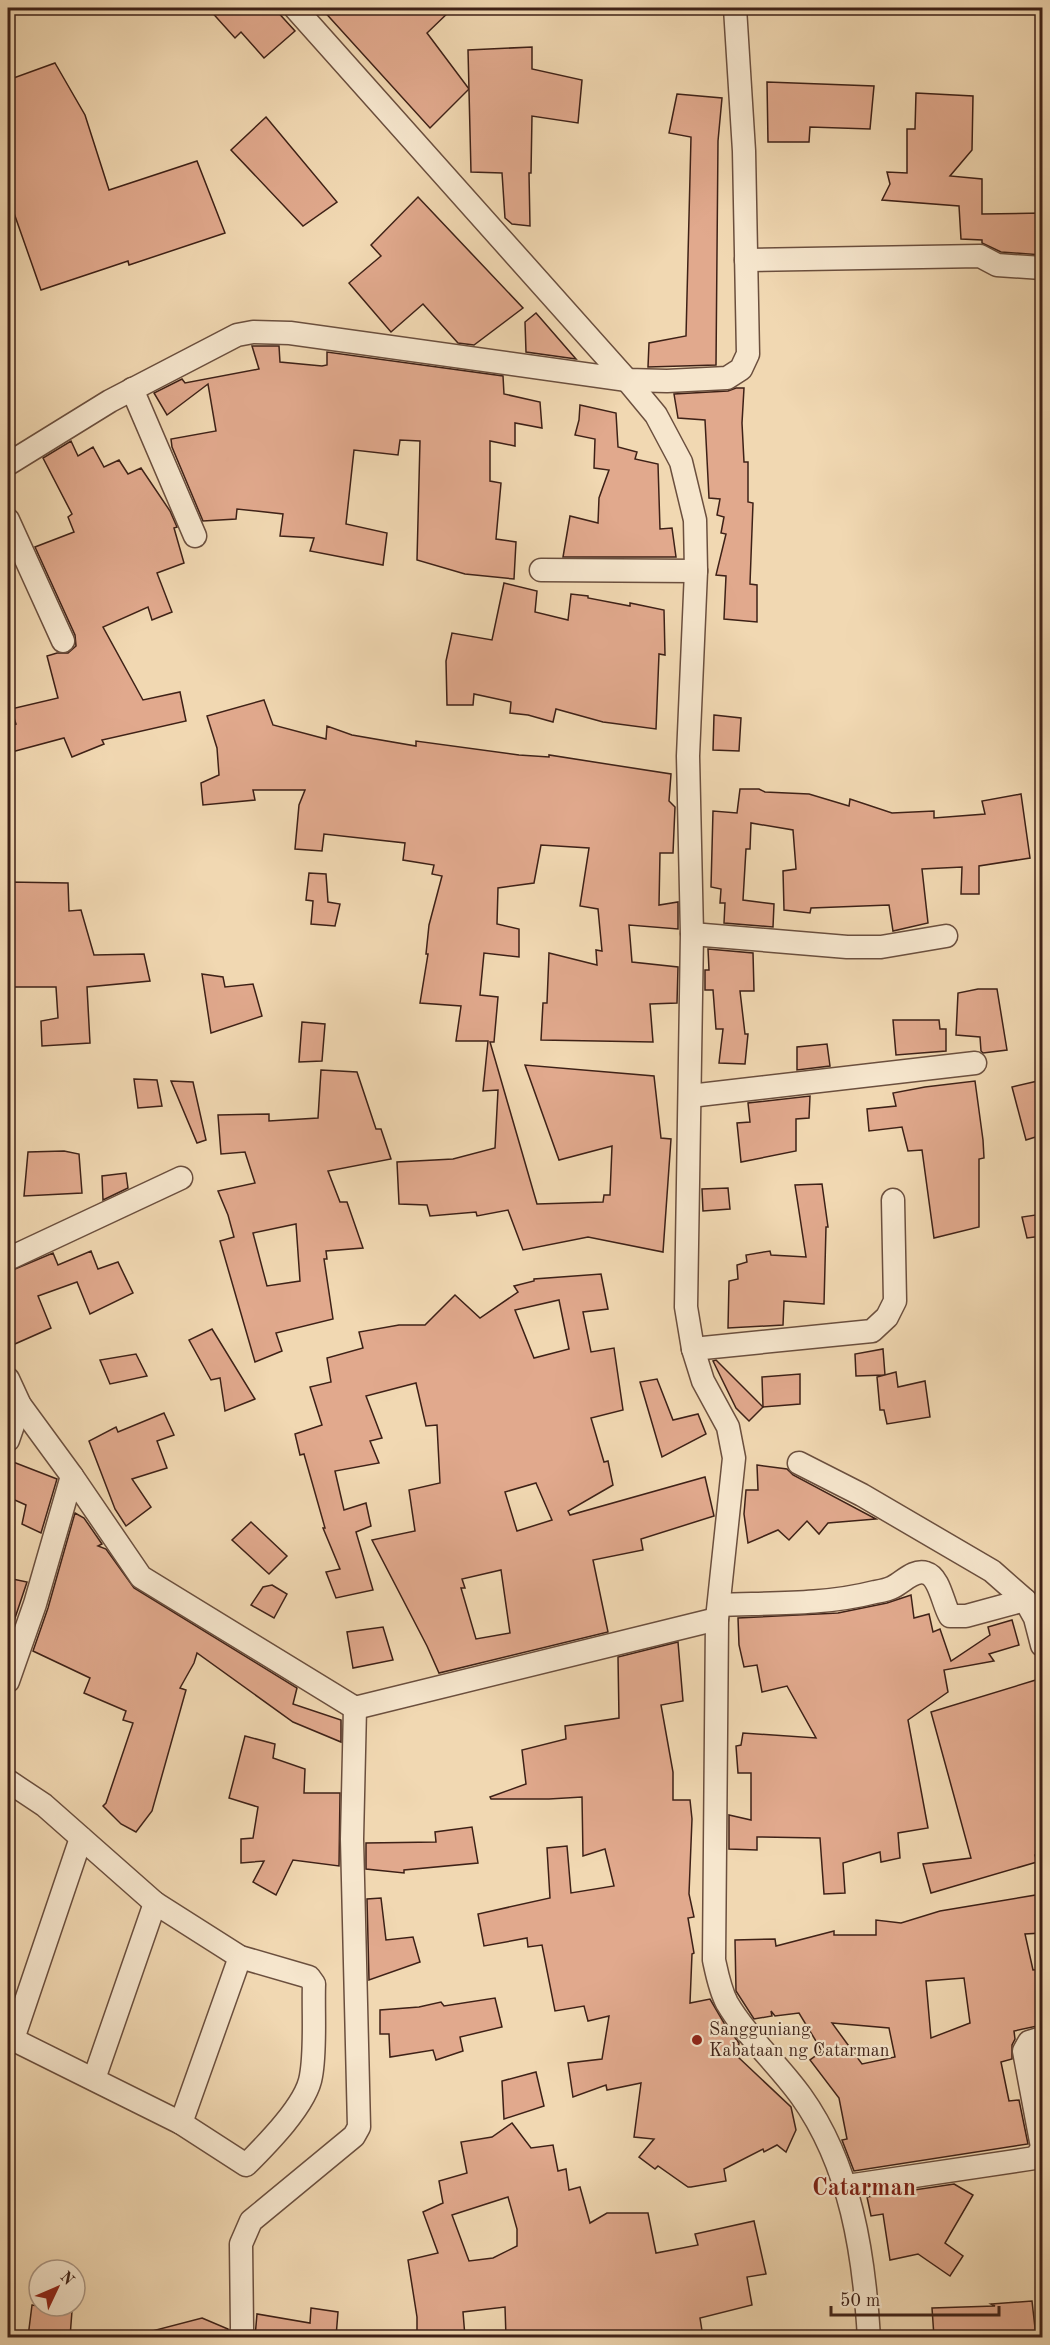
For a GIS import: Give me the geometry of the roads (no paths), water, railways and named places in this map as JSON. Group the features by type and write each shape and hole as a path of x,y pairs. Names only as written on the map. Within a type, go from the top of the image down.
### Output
{"street":[{"path":"295,8 627,380 656,415 681,462 695,520 696,571 688,756 692,934 686,1307 693,1349 703,1381 728,1427 734,1458 718,1612 714,1960 718,1981 732,2010 800,2095 817,2121 847,2186 866,2288 869,2337"},
{"path":"8,464 132,389 237,335 253,332 302,334 627,380 728,378 741,369 748,354 744,151 735,8"},
{"path":"746,260 980,256 997,265 1042,268"},
{"path":"132,389 195,536"},
{"path":"8,520 63,641"},
{"path":"541,570 696,571"},
{"path":"692,934 847,947 881,947 946,936"},
{"path":"690,1096 975,1063"},
{"path":"8,1259 181,1178"},
{"path":"693,1349 872,1331 887,1317 895,1301 893,1200"},
{"path":"8,1379 20,1405 141,1577 355,1708 718,1612 856,1596 892,1588 920,1572 926,1572 932,1576 950,1616 966,1616 1025,1600"},
{"path":"8,1440 20,1405"},
{"path":"799,1463 862,1495 992,1571 1025,1600 1035,1618 1042,1645"},
{"path":"8,1681 35,1604 72,1476"},
{"path":"241,2337 241,2244 251,2221 354,2136 359,2127 352,1839 355,1708"},
{"path":"8,1783 44,1805 155,1903 240,1957 309,1977 312,1980 314,1984 311,2078 295,2110 246,2165 181,2122 10,2038 81,1839"},
{"path":"94,2079 155,1903"},
{"path":"181,2122 240,1957"},
{"path":"847,2186 1035,2158 1042,2148 1024,2051 1029,2042 1042,2038"}],"place":[{"name":"Sangguniang Kabataan ng Catarman","path":"697,2040"}],"district":[{"name":"Catarman","path":"864,2189"}]}
